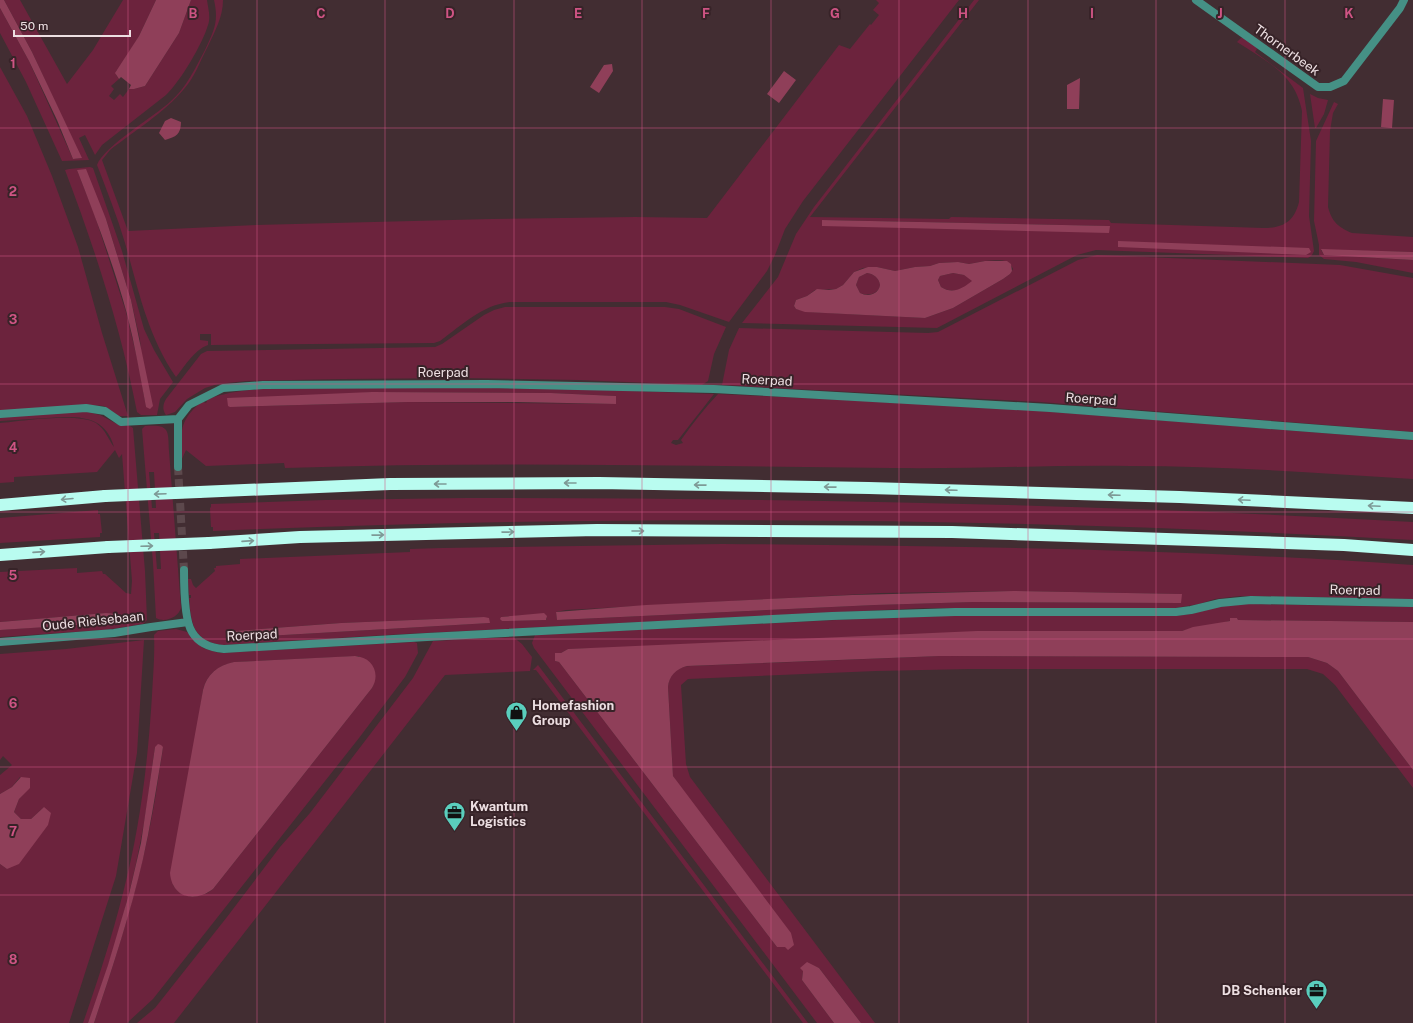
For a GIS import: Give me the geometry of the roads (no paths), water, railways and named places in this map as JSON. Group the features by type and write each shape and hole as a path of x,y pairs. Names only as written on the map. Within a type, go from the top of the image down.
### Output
{"highway":[{"path":"0,505 106,496 390,484 607,483 869,488 1180,497 1413,508"},
{"path":"0,555 108,547 209,543 300,537 598,530 944,532 1344,545 1413,550"}],"street":[{"name":"Thornerbeek","path":"1196,0 1318,87 1330,87 1344,81 1400,8 1404,0"},
{"name":"Roerpad","path":"178,419 189,405 223,388 263,385 487,384 714,389 858,396 1050,408 1413,436"},
{"path":"0,414 86,408 105,411 121,422 178,419 178,467"},
{"name":"Roerpad","path":"184,570 188,622 192,632 203,643 213,648 224,649 832,616 955,612 1176,612 1220,603 1251,600 1413,603"},
{"name":"Oude Rielsebaan","path":"0,642 114,633 188,622"}],"tunnel":[{"path":"178,467 184,570"}],"place":[{"name":"Homefashion Group","path":"516,732"},
{"name":"Kwantum Logistics","path":"454,832"},
{"name":"DB Schenker","path":"1317,1010"}]}
